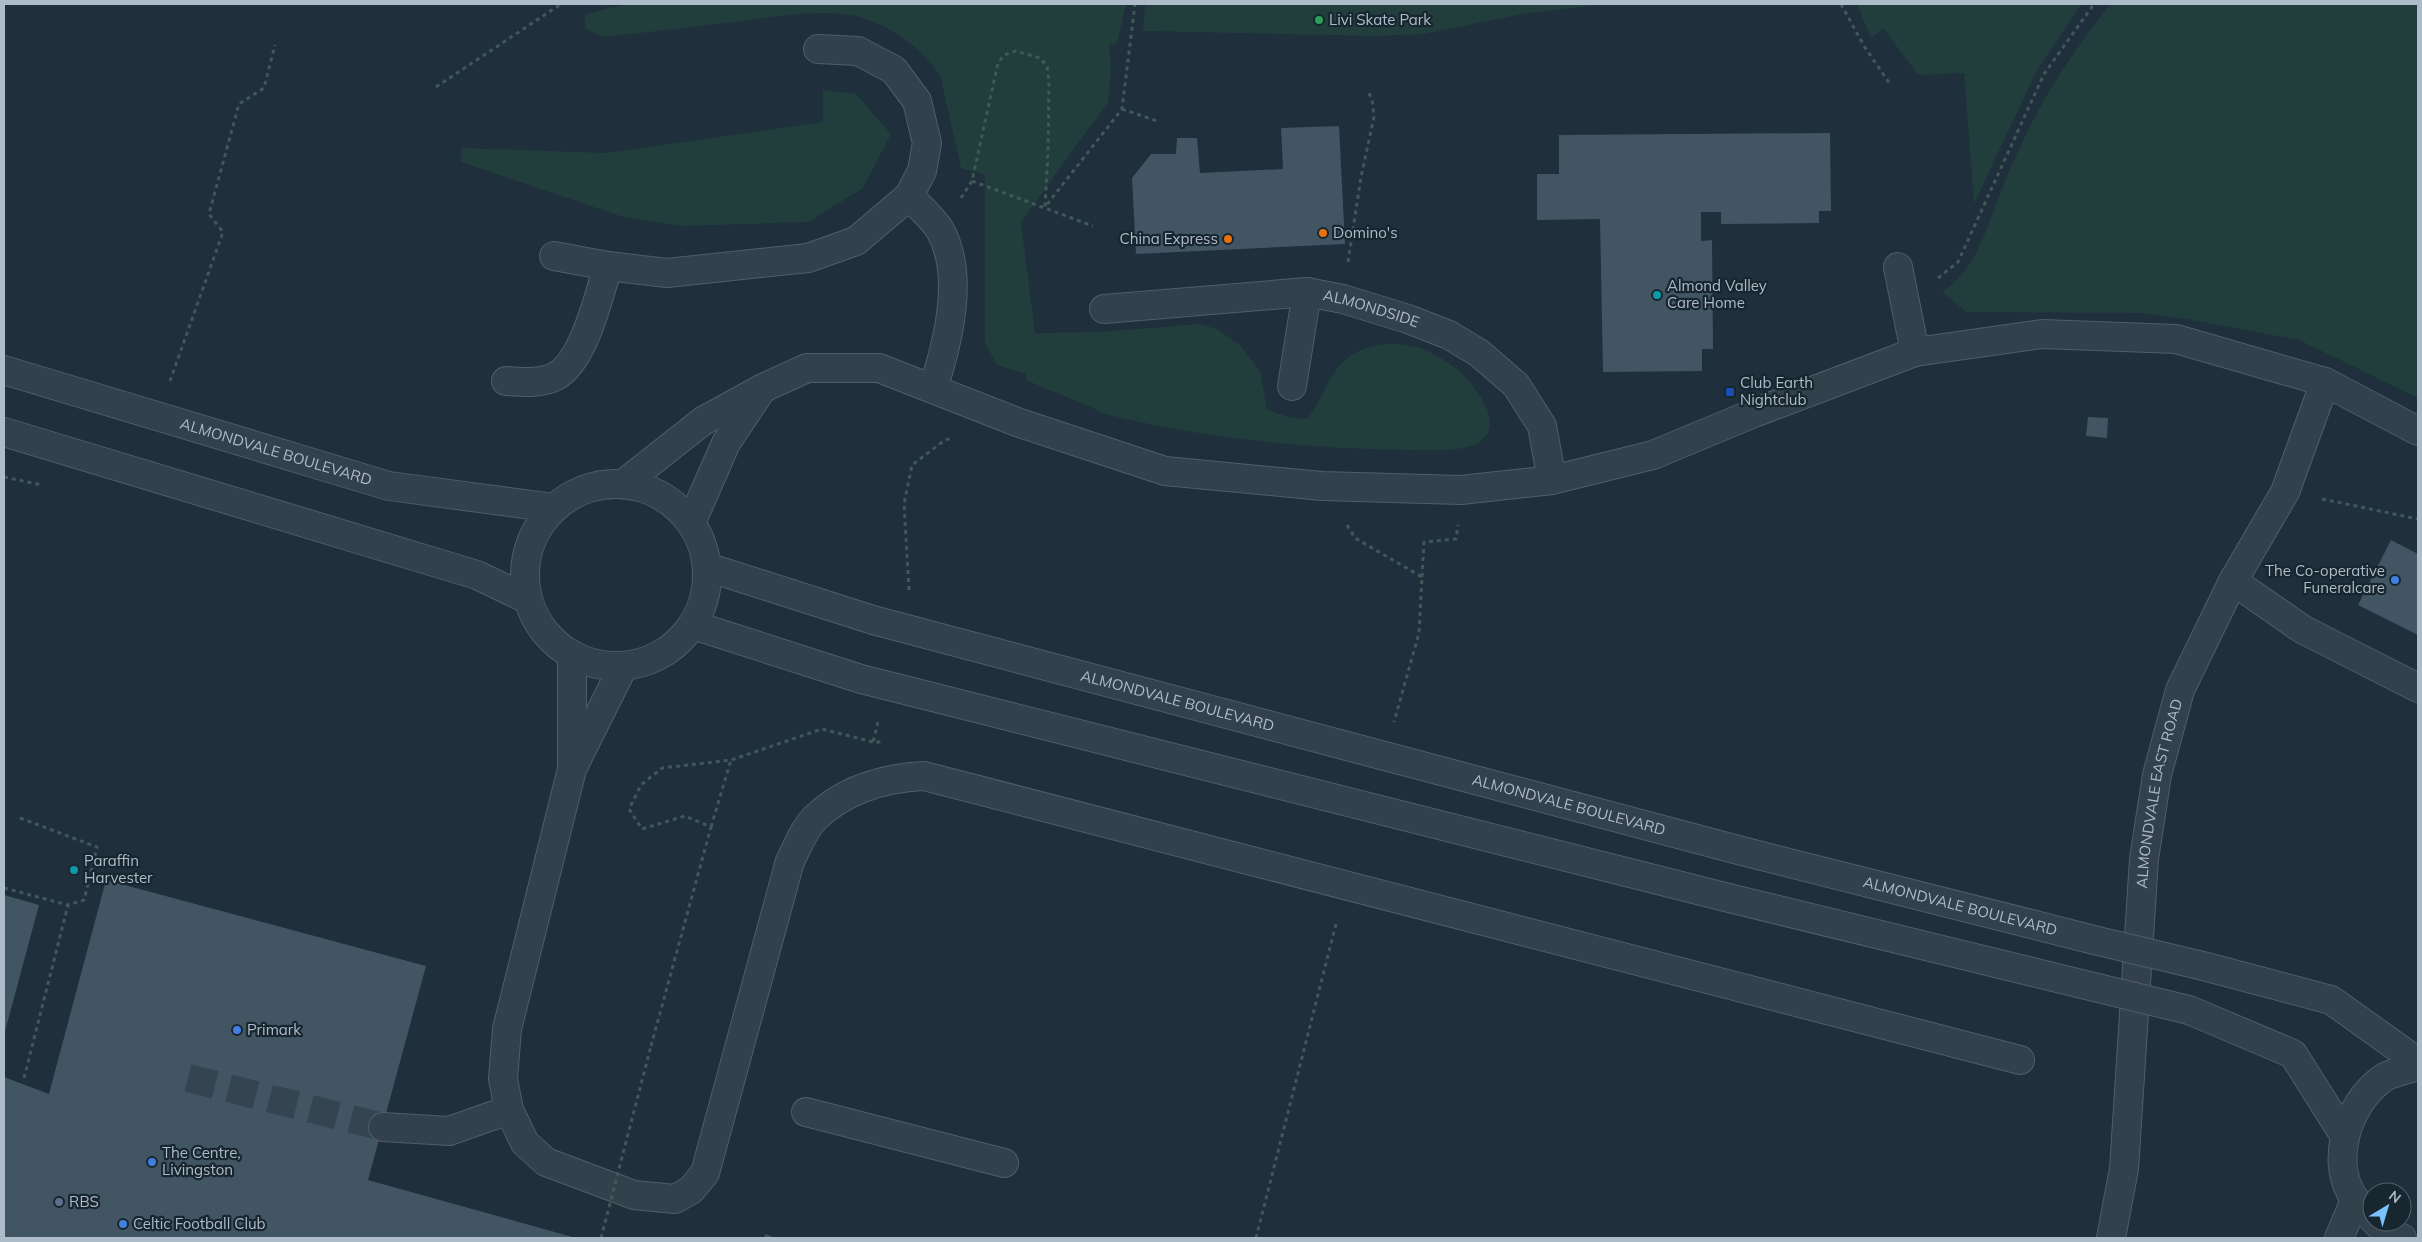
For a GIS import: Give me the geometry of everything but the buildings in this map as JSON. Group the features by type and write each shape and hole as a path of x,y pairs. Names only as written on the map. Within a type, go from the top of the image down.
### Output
{"street":[{"path":"554,256 608,266 667,273 808,258 856,241 909,196 922,171 927,143 917,101 894,70 858,51 818,49"},
{"path":"909,196 940,230 950,262 953,292 945,352 933,388"},
{"path":"506,381 530,382 556,376 572,361 586,336 608,266"},
{"path":"1901,276 1914,352"},
{"path":"1292,386 1307,292"},
{"name":"ALMONDSIDE","path":"1104,309 1307,292 1343,299 1408,319 1449,335 1479,353 1516,384 1542,426 1552,480"},
{"path":"623,484 703,421 763,388 807,368 880,368 1017,422 1165,472 1322,486 1461,490 1552,480 1652,455 1754,413 1914,352 2042,334 2176,339 2324,382 2418,431"},
{"name":"ALMONDVALE BOULEVARD","path":"4,370 389,486 554,508"},
{"name":"ALMONDVALE EAST ROAD","path":"2111,1238 2124,1169 2144,859 2157,775 2180,690 2234,581 2285,492 2324,382"},
{"path":"691,523 726,443 763,388"},
{"path":"4,432 477,575 527,599"},
{"path":"623,484 649,490 672,503 691,523 702,544 707,567 707,587 701,608 693,625 674,646 650,660 623,667 595,665 572,655 552,642 536,622 527,599 525,566 534,534 554,508 574,494 593,487 623,484"},
{"name":"ALMONDVALE BOULEVARD","path":"707,567 873,620 1742,851 2203,966 2330,1000 2418,1062"},
{"path":"2234,581 2302,629 2418,688"},
{"path":"693,625 861,679 1729,898 2189,1010 2293,1054 2344,1135"},
{"path":"572,655 572,769"},
{"path":"623,667 572,769 507,1029 503,1080 509,1110 525,1143 546,1162 634,1195 675,1199 691,1190 706,1173 790,862 814,820 842,797 868,786 900,777 924,776 2020,1060"},
{"path":"2362,1205 2344,1172 2344,1135 2356,1105 2382,1079 2418,1066"},
{"path":"383,1127 449,1131 509,1110"},
{"path":"806,1112 1004,1163"},
{"path":"2339,1238 2362,1211"},
{"path":"2387,1232 2402,1238"}],"path":[{"path":"436,87 561,4"},
{"path":"1045,207 1122,109 1135,4"},
{"path":"1841,4 1864,46 1890,84"},
{"path":"1901,276 1941,278 1958,262 2044,74 2094,4"},
{"path":"156,416 182,351 223,232 209,214 239,104 264,88 275,45"},
{"path":"940,230 972,181 998,63 1004,54 1016,51 1040,58 1046,66 1049,82 1045,207"},
{"path":"1343,299 1361,177 1374,117 1372,99 1368,90"},
{"path":"1122,109 1160,122"},
{"path":"972,181 1092,226"},
{"path":"4,477 49,486"},
{"path":"1322,486 1355,538 1422,577"},
{"path":"1392,726 1420,633 1424,542 1456,539 1461,490"},
{"path":"2285,492 2418,519"},
{"path":"712,827 685,816 642,829 630,809 641,785 662,768 731,760 822,729 873,742"},
{"path":"601,1238 651,1046 731,760"},
{"path":"4,888 68,905 84,900 97,847 20,818"},
{"path":"1256,1238 1346,884"},
{"path":"23,1082 68,905"}],"green space":[{"path":"627,4 1126,4 1117,43 1109,45 1111,69 1108,102 1021,222 1035,333 1099,332 1200,324 1217,329 1241,346 1260,371 1267,409 1292,418 1308,418 1337,369 1346,359 1357,352 1384,344 1412,346 1437,356 1472,384 1487,409 1490,418 1489,431 1483,439 1472,446 1445,450 1334,448 1223,437 1109,415 1026,380 1026,374 997,365 985,343 985,175 961,168 940,75 922,54 900,36 876,23 849,15 837,14 812,13 788,15 603,37 585,28 585,14"},
{"name":"Livi Skate Park","path":"1145,4 1608,4 1529,13 1424,34 1376,36 1143,31"},
{"path":"1857,4 2082,4 2037,70 1974,204 1964,73 1918,75 1883,28 1871,38"},
{"path":"2110,4 2418,4 2418,398 2299,340 2187,319 2140,313 1966,312 1942,292 1955,282 1974,256 1988,227 2012,164 2044,100 2071,58"},
{"path":"823,90 856,94 891,134 863,188 808,222 681,226 623,217 461,162 461,148 606,153 823,122"}],"tunnel":[{"path":"188,1078 383,1127"}],"place":[{"name":"Livi Skate Park","path":"1319,20"},
{"name":"Domino's","path":"1323,233"},
{"name":"China Express","path":"1228,239"},
{"name":"Almond Valley Care Home","path":"1657,295"},
{"name":"Club Earth Nightclub","path":"1730,392"},
{"name":"The Co-operative Funeralcare","path":"2395,580"},
{"name":"Paraffin Harvester","path":"74,870"},
{"name":"Primark","path":"237,1030"},
{"name":"The Centre, Livingston","path":"152,1162"},
{"name":"RBS","path":"59,1202"},
{"name":"Celtic Football Club","path":"123,1224"}]}
